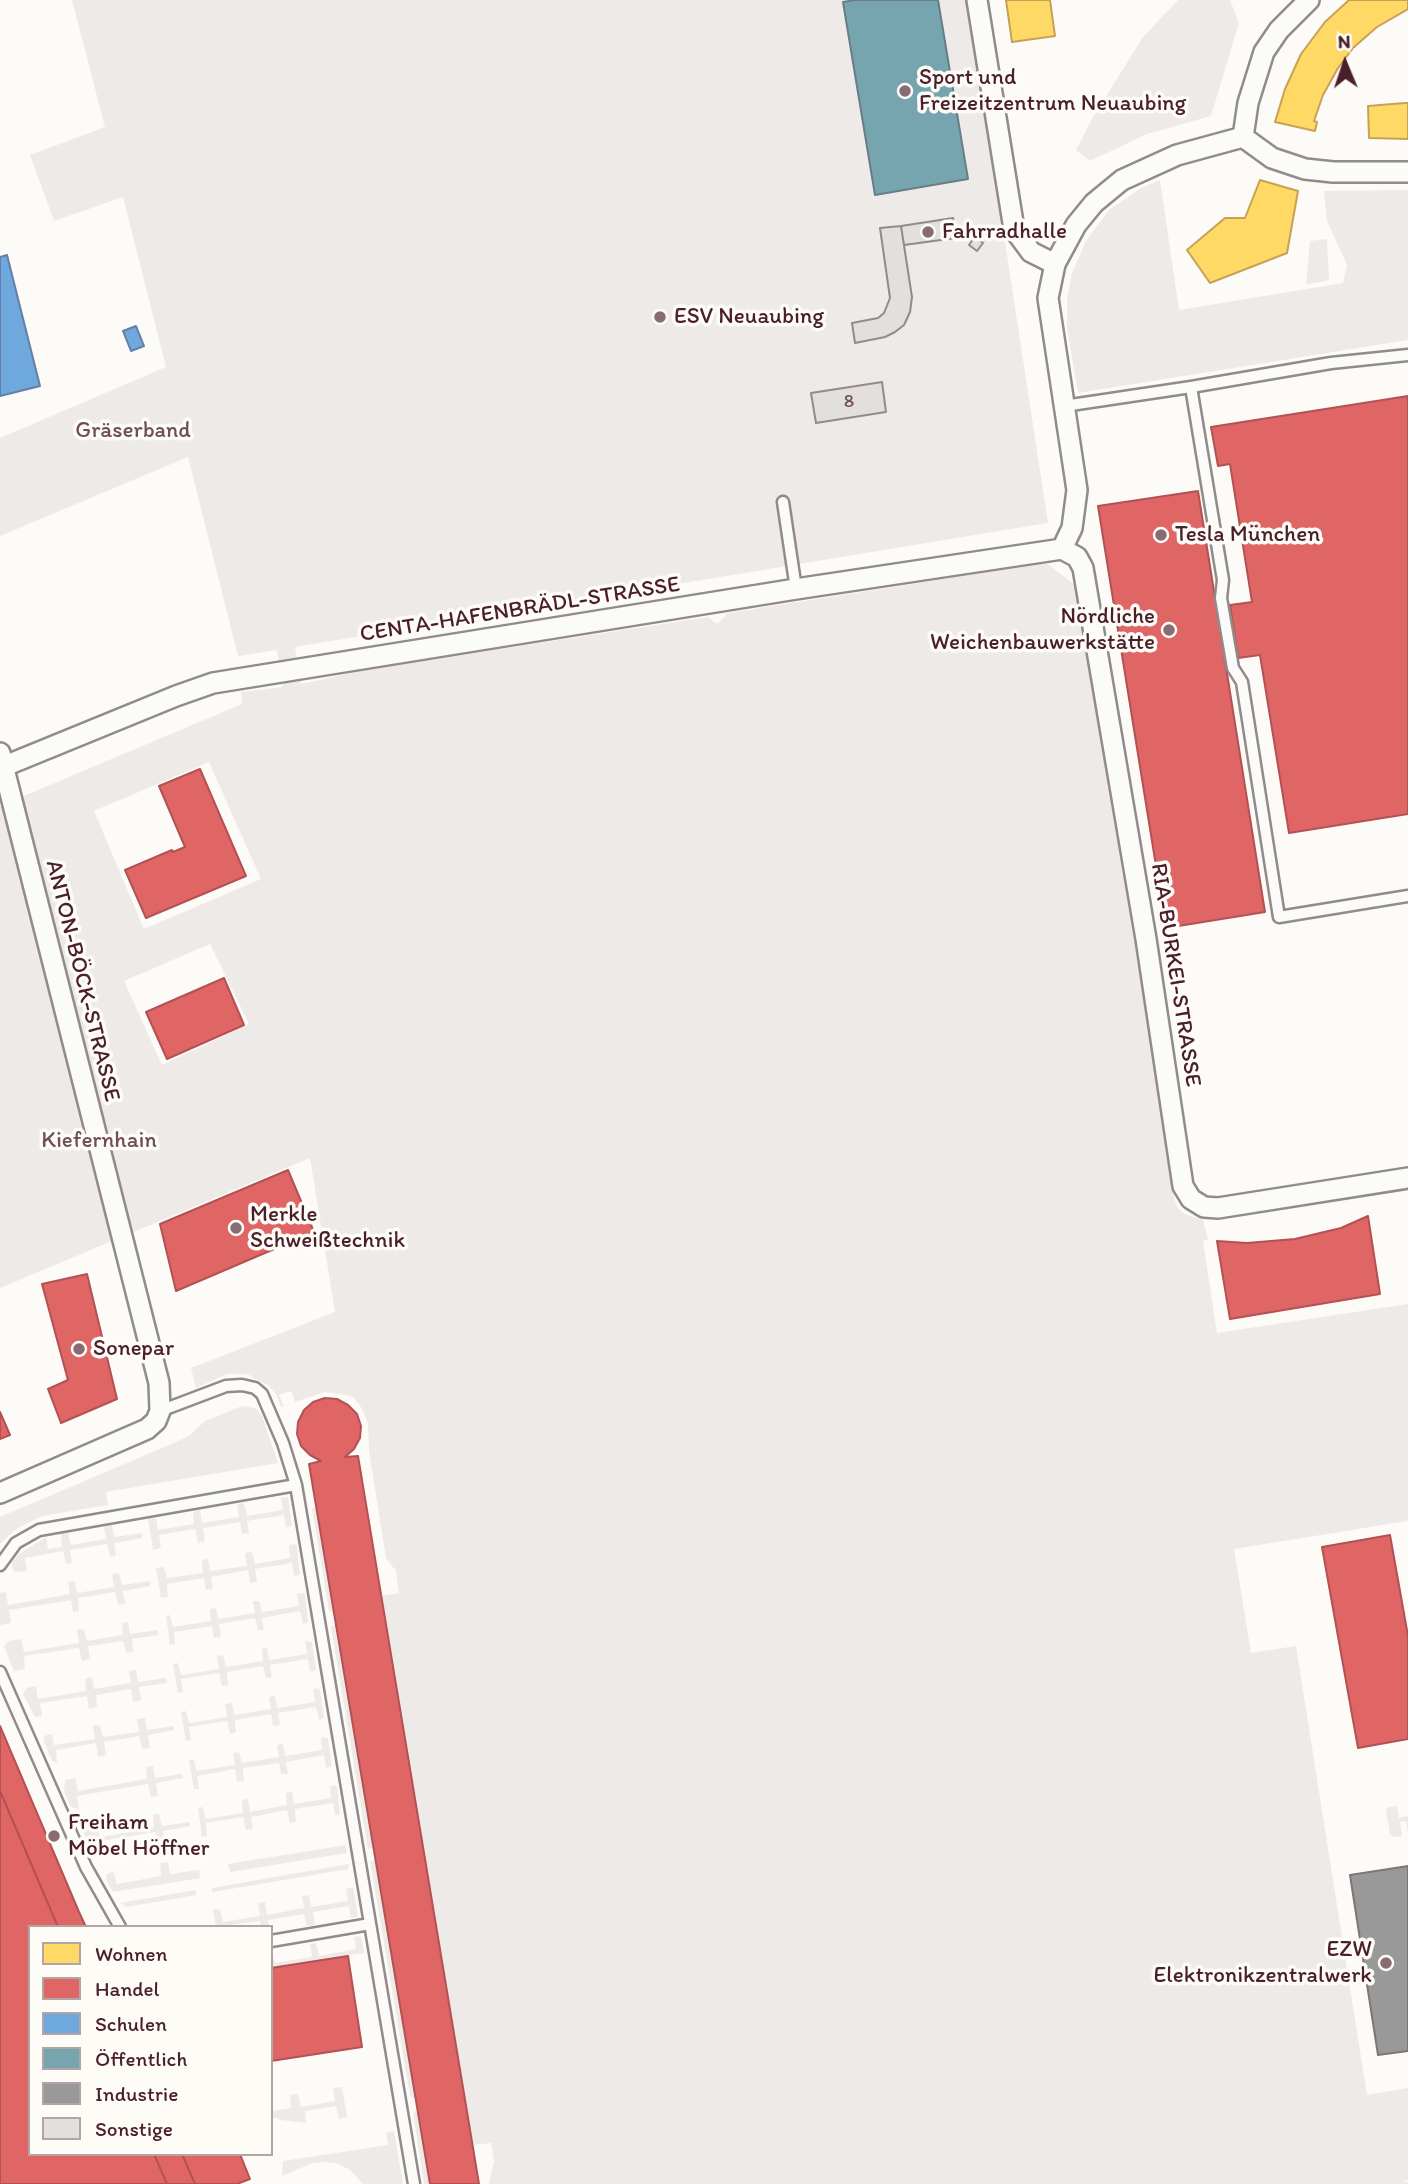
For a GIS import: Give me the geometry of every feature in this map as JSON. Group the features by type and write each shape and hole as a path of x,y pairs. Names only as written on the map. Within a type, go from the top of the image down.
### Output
{"street":[{"path":"977,0 994,74 1010,173 1014,229 1031,252 1055,264"},
{"path":"1243,136 1248,103 1264,52 1279,30 1309,0"},
{"path":"1243,136 1272,158 1305,169 1333,172 1408,172"},
{"path":"1062,549 1072,528 1077,490 1048,298 1055,264 1076,225 1094,203 1122,180 1177,155 1243,136"},
{"name":"CENTA-HAFENBRÄDL-STRASSE","path":"1,763 214,683 1062,549"},
{"name":"RIA-BURKEI-STRASSE","path":"1062,549 1077,557 1083,568 1146,939 1183,1186 1191,1199 1204,1207 1218,1208 1408,1178"},
{"name":"ANTON-BÖCK-STRASSE","path":"1,763 159,1383 160,1411"},
{"path":"0,1493 147,1429 160,1411"}],"lane":[{"path":"1063,406 1331,363 1408,355"},
{"path":"1191,387 1223,580 1221,598 1233,668 1242,682 1279,917 1408,896"},
{"path":"783,502 796,589"},
{"path":"160,1411 226,1386 255,1388 262,1394 283,1443 296,1485 414,2184"},
{"path":"0,1565 16,1543 39,1530 296,1485"},
{"path":"0,1672 86,1867 119,1925"},
{"path":"273,1941 370,1924"}],"green space":[{"path":"72,0 968,0 1048,523 295,647 301,684 365,670 708,617 717,624 728,613 1046,563 1074,584 1150,1037 1174,1199 1185,1214 1203,1220 1208,1239 1203,1241 1217,1333 1408,1304 1408,1521 1234,1549 1251,1653 1296,1646 1367,2095 1408,2088 1408,2180 1401,2182 1408,2184 489,2184 494,2161 491,2143 472,2145 381,1596 399,1593 396,1571 386,1558 369,1451 368,1423 361,1407 354,1398 347,1395 325,1392 295,1402 291,1391 279,1395 284,1406 281,1407 269,1386 247,1374 227,1374 196,1388 191,1368 335,1312 310,1158 0,1288 0,806 242,704 241,692 283,687 277,650 238,656 188,457 0,536 0,438 166,367 123,197 54,221 30,155 105,127","holes":["209,762 261,879 144,929 94,811","210,944 249,1024 162,1065 124,981"]},
{"path":"1178,0 1230,0 1239,23 1211,116 1147,134 1090,161 1076,150 1093,117 1143,37"},
{"path":"1160,180 1179,310 1343,283 1347,265 1327,221 1324,191 1408,190 1408,340 1078,393 1067,328 1067,300 1072,273 1086,241 1109,210 1141,188"},
{"path":"1327,239 1329,280 1306,285 1310,241"},
{"path":"242,1406 255,1408 262,1416 278,1463 106,1492 108,1505 42,1516 16,1529 0,1544 0,1517 176,1442 190,1435 205,1421"},
{"path":"288,1497 292,1526 286,1527 284,1515 247,1521 249,1533 242,1534 240,1522 203,1528 205,1541 198,1543 195,1529 159,1535 161,1548 153,1550 148,1519 156,1518 158,1530 194,1524 193,1512 200,1510 202,1523 239,1517 237,1504 244,1503 247,1516 283,1510 281,1498"},
{"path":"317,1507 334,1613 329,1611 312,1509"},
{"path":"112,1525 114,1537 142,1533 142,1538 114,1543 116,1556 110,1557 107,1544 70,1550 72,1563 66,1564 63,1551 25,1558 27,1571 15,1572 12,1568 12,1562 19,1554 46,1537 48,1549 62,1547 61,1534 68,1533 71,1545 106,1539 104,1527"},
{"path":"295,1544 300,1575 294,1576 292,1563 255,1569 257,1582 250,1583 248,1570 211,1577 213,1589 206,1590 204,1578 167,1584 168,1597 161,1598 156,1568 164,1567 167,1578 203,1573 202,1560 208,1559 210,1571 247,1566 245,1553 252,1552 255,1564 290,1558 289,1545"},
{"path":"119,1573 122,1585 150,1581 150,1586 123,1591 125,1604 118,1605 115,1592 78,1598 79,1611 73,1612 71,1600 9,1610 11,1623 0,1625 0,1593 6,1592 8,1605 70,1594 68,1582 75,1581 77,1593 114,1587 112,1574"},
{"path":"297,1594 305,1594 306,1623 303,1624 300,1611 262,1618 264,1630 258,1630 255,1618 219,1624 221,1637 214,1638 212,1626 174,1632 175,1644 170,1645 166,1616 170,1615 173,1627 211,1621 210,1609 216,1608 218,1619 255,1613 253,1601 259,1601 262,1612 299,1606"},
{"path":"128,1622 130,1634 158,1630 158,1635 132,1639 133,1652 126,1653 123,1641 88,1646 90,1659 82,1661 79,1648 24,1656 25,1669 14,1671 4,1646 9,1641 21,1639 24,1652 79,1643 77,1630 84,1629 87,1641 123,1635 122,1623"},
{"path":"336,1625 374,1848 368,1849 331,1627"},
{"path":"305,1641 312,1642 316,1669 314,1671 310,1671 308,1659 270,1665 272,1677 266,1678 263,1666 227,1672 228,1685 222,1686 219,1673 181,1679 183,1692 178,1693 173,1664 178,1663 181,1675 219,1669 217,1656 223,1655 226,1667 263,1661 262,1649 267,1648 269,1660 307,1654"},
{"path":"136,1670 138,1682 166,1678 167,1683 139,1687 141,1700 133,1702 131,1689 96,1695 97,1707 89,1709 87,1696 40,1703 42,1716 35,1717 23,1694 27,1688 36,1686 38,1699 86,1691 85,1679 92,1677 94,1689 131,1683 129,1671"},
{"path":"318,1688 324,1717 322,1719 319,1719 316,1707 278,1713 280,1725 273,1726 271,1714 235,1720 236,1732 230,1734 227,1721 189,1727 191,1740 186,1741 181,1712 186,1711 189,1723 227,1717 225,1704 232,1703 234,1715 271,1709 269,1697 275,1696 277,1708 315,1702 313,1689"},
{"path":"145,1718 147,1730 174,1726 174,1730 148,1735 150,1748 142,1749 139,1736 104,1742 106,1755 98,1757 96,1743 56,1750 57,1763 52,1761 44,1742 44,1736 52,1734 54,1745 95,1739 93,1726 100,1725 103,1737 139,1732 137,1719"},
{"path":"321,1737 328,1738 332,1765 330,1767 326,1768 324,1755 286,1762 288,1774 281,1774 279,1763 243,1768 244,1781 237,1782 235,1769 197,1776 199,1789 194,1789 189,1760 194,1760 196,1771 235,1765 233,1753 239,1752 242,1763 279,1757 277,1745 283,1744 285,1756 322,1750"},
{"path":"153,1766 155,1778 182,1774 183,1778 156,1783 158,1796 151,1797 148,1784 77,1796 79,1809 71,1807 64,1791 65,1780 75,1778 78,1791 147,1779 146,1767"},
{"path":"330,1786 337,1786 338,1815 335,1815 333,1803 295,1809 296,1822 290,1823 287,1810 251,1817 253,1829 246,1830 243,1817 206,1823 207,1836 202,1837 198,1808 203,1807 205,1819 243,1813 242,1800 248,1799 250,1812 287,1805 286,1793 292,1792 294,1804 331,1798"},
{"path":"1397,1806 1399,1818 1408,1816 1408,1833 1406,1821 1400,1822 1402,1836 1393,1837 1390,1834 1386,1810"},
{"path":"159,1814 162,1826 190,1822 190,1826 163,1831 165,1844 158,1845 155,1832 101,1841 102,1854 97,1856 93,1854 84,1833 86,1826 97,1824 100,1837 154,1828 153,1815"},
{"path":"346,1845 347,1853 230,1872 228,1864"},
{"path":"376,1860 416,2098 410,2096 370,1861"},
{"path":"168,1862 170,1874 199,1870 200,1878 113,1892 107,1881 106,1875 113,1871 117,1884 161,1876 160,1863"},
{"path":"349,1864 348,1869 213,1892 212,1888"},
{"path":"353,1887 358,1917 351,1918 349,1906 313,1912 315,1925 307,1926 304,1914 268,1920 269,1925 261,1925 260,1921 216,1925 213,1910 220,1909 223,1922 260,1916 258,1903 265,1902 267,1915 304,1908 302,1896 309,1895 311,1907 348,1901 346,1889"},
{"path":"196,1890 196,1895 126,1907 120,1903"},
{"path":"361,1936 364,1953 273,1968 273,1956 275,1963 312,1957 310,1944 316,1943 319,1956 356,1949 354,1937"},
{"path":"342,2087 347,2117 339,2119 336,2106 305,2111 306,2123 273,2117 273,2111 291,2108 290,2095 298,2094 301,2107 335,2101 333,2088"},
{"path":"418,2110 430,2184 424,2184 413,2113"},
{"path":"394,2131 403,2184 363,2184 350,2170 336,2163 323,2162 313,2163 282,2176 283,2161 388,2145 386,2133"}],"building: Wohnen":[{"path":"1006,0 1050,0 1055,36 1012,42"},
{"path":"1349,0 1408,0 1408,9 1377,27 1353,48 1323,95 1314,121 1317,122 1315,131 1275,122 1285,89 1301,54 1325,22"},
{"path":"1408,103 1408,139 1369,138 1368,106"},
{"path":"1260,180 1298,191 1287,253 1210,283 1187,250 1225,218 1245,218"}],"building: Handel":[{"path":"1408,396 1408,814 1289,833 1260,655 1238,658 1230,605 1252,602 1230,464 1218,466 1211,427"},
{"name":"Nördliche Weichenbauwerkstätte","path":"1198,491 1265,912 1166,928 1098,506"},
{"path":"200,769 246,876 146,918 125,870 185,847 159,786"},
{"path":"224,978 244,1025 167,1059 146,1012"},
{"name":"Merkle Schweißtechnik","path":"288,1170 314,1232 176,1291 160,1224"},
{"path":"1368,1216 1380,1294 1230,1319 1217,1241 1247,1243 1295,1239 1341,1228"},
{"path":"87,1274 117,1399 61,1423 48,1389 68,1380 42,1284"},
{"path":"325,1398 337,1399 348,1405 357,1414 361,1426 360,1438 354,1449 345,1457 358,1456 479,2184 430,2184 309,1464 321,1461 301,1446 297,1434 298,1422 304,1410 313,1402"},
{"path":"0,1412 10,1435 0,1439"},
{"path":"1390,1535 1408,1636 1408,1739 1358,1748 1322,1547"},
{"path":"0,1726 85,1925 57,1925 0,1791"},
{"path":"0,1791 57,1925 28,1925 28,2156 155,2156 167,2184 0,2184"},
{"path":"348,1956 362,2047 273,2061 273,1968"},
{"path":"155,2156 183,2156 195,2184 167,2184"},
{"path":"183,2156 241,2156 250,2179 237,2184 195,2184"}],"building: Schulen":[{"path":"7,255 40,386 0,396 0,257"},
{"path":"136,326 144,346 131,351 123,331"}],"building: Öffentlich":[{"name":"Sport und Freizeitzentrum Neuaubing","path":"938,0 968,179 875,195 843,2"}],"building: Industrie":[{"name":"EZW Elektronikzentralwerk","path":"1408,1866 1408,2051 1378,2055 1350,1875"}],"building: Sonstige":[{"name":"Fahrradhalle","path":"953,218 956,238 904,245 901,226"},
{"path":"901,226 912,297 910,312 904,325 895,332 885,337 855,343 852,323 878,318 884,313 890,298 880,228"},
{"path":"975,236 983,243 977,251 969,245"},
{"path":"882,382 886,412 816,423 811,393"}],"place":[{"name":"Sport und Freizeitzentrum Neuaubing","path":"905,91"},
{"name":"Fahrradhalle","path":"928,232"},
{"name":"ESV Neuaubing","path":"660,317"},
{"name":"Tesla München","path":"1161,535"},
{"name":"Nördliche Weichenbauwerkstätte","path":"1169,630"},
{"name":"Merkle Schweißtechnik","path":"236,1228"},
{"name":"Sonepar","path":"79,1349"},
{"name":"Freiham Möbel Höffner","path":"54,1836"},
{"name":"EZW Elektronikzentralwerk","path":"1386,1963"}],"park label":[{"name":"Gräserband","path":"133,431"},
{"name":"Kiefernhain","path":"99,1141"}]}
